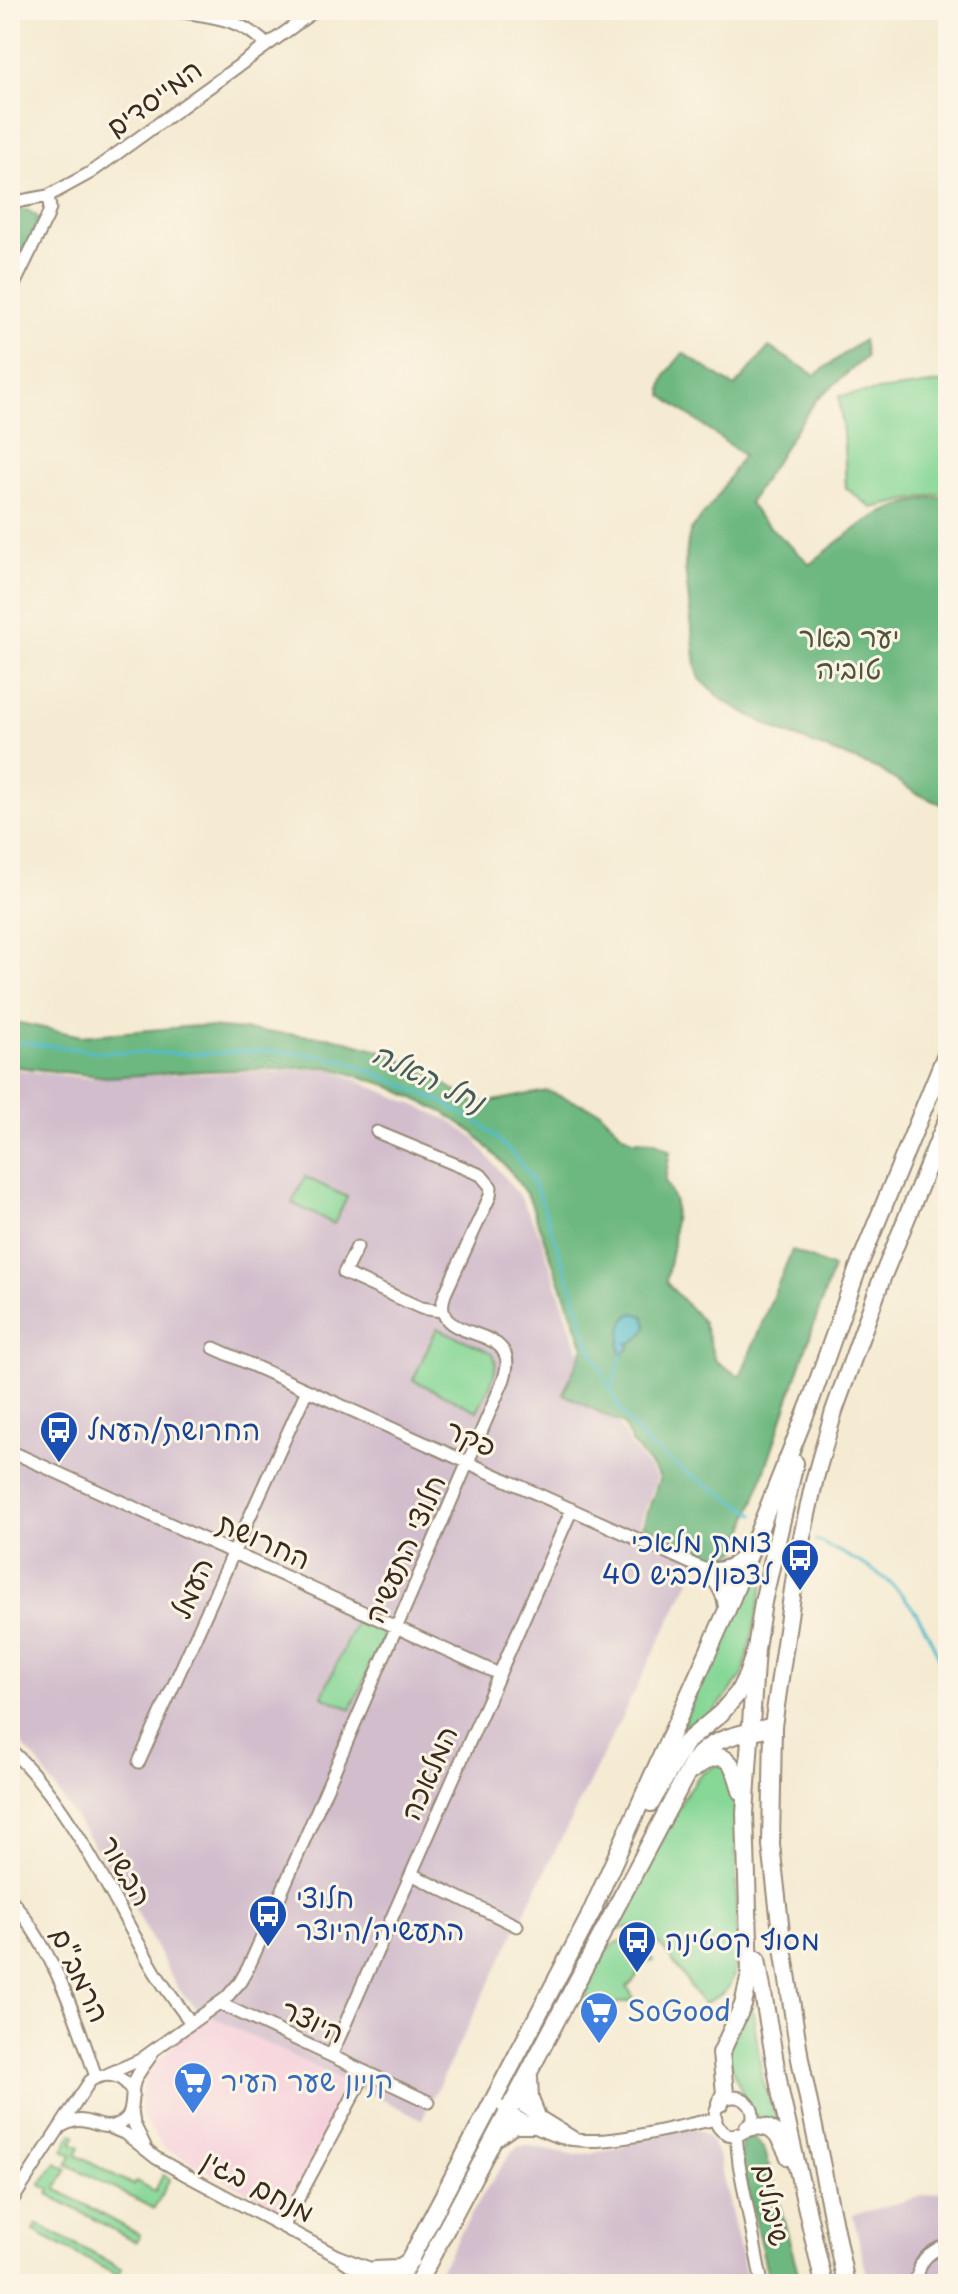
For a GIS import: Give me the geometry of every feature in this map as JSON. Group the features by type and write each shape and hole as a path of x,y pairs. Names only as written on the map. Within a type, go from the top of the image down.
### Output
{"highway":[{"path":"589,1917 727,1610 810,1403 858,1268 948,1049"},
{"path":"846,2284 800,2059 780,1926 771,1845 773,1726 798,1555 830,1424 868,1313 948,1117"},
{"path":"718,2111 725,2093 721,2053 743,2005 750,1974 745,1814 756,1649 763,1602 810,1403"},
{"path":"708,1571 720,1571 737,1564 745,1558 754,1543"},
{"path":"708,1571 721,1587 727,1610"},
{"path":"398,2284 589,1917 685,1743 721,1713 738,1693 756,1649"},
{"path":"703,1729 731,1719 750,1725 773,1726"},
{"path":"417,2284 694,1760 712,1743 750,1725"},
{"path":"682,1782 710,1758 726,1758 738,1777 745,1814"},
{"path":"749,1902 781,2096 824,2284"},
{"path":"493,2141 509,2127 535,2119 529,2073"},
{"path":"742,2131 767,2127 777,2133 802,2185"},
{"path":"376,2277 412,2259"}],"street":[{"path":"171,10 237,23 251,30 267,45"},
{"name":"המייסדים","path":"10,203 48,196 90,173 316,10"},
{"path":"10,293 48,215 48,196"},
{"path":"357,1247 344,1273 421,1308 442,1311 445,1294 490,1196 491,1187 481,1175 377,1132"},
{"name":"חלוצי התעשיה","path":"102,2076 131,2066 219,2003 233,1991 248,1968 504,1379 505,1354 494,1343 451,1324 442,1311"},
{"name":"פקר","path":"214,1348 708,1571"},
{"name":"העמל","path":"139,1762 307,1390"},
{"name":"החרושת","path":"10,1451 499,1674"},
{"name":"המלאכה","path":"331,2056 572,1509"},
{"name":"הבשור","path":"10,1749 30,1770 80,1839 154,1970 191,2023"},
{"path":"411,1874 517,1926"},
{"name":"הרמב\"ם","path":"10,1898 39,1938 102,2076"},
{"name":"היוצר","path":"219,2003 429,2102"},
{"name":"חלוצי התעשיה","path":"133,2094 137,2074 162,2044"},
{"path":"283,2227 366,2072"},
{"path":"10,2204 60,2127 82,2094 90,2081 102,2076 121,2078 130,2088 133,2094 132,2110 120,2123 109,2127 80,2119 60,2127"},
{"path":"82,2094 83,2111 94,2123"},
{"path":"495,2099 535,2119 557,2137 578,2141 614,2139 718,2111 734,2097 747,2103 753,2116 742,2131 725,2132 720,2129 718,2111"},
{"name":"מנחם בגין","path":"132,2110 141,2141 156,2158"},
{"name":"מנחם בגין","path":"109,2127 126,2134 156,2158 283,2227 376,2277 398,2284"},
{"name":"שיבולים","path":"742,2131 739,2164 762,2284"},
{"path":"917,2284 920,2264 927,2254 948,2244"}],"shaded area":[{"path":"10,1069 86,1078 331,1069 447,1119 474,1138 522,1200 540,1235 581,1358 632,1448 657,1478 639,1526 702,1556 422,2119 196,2009 177,1987 130,1899 36,1760 10,1732"},
{"path":"220,2016 357,2075 283,2211 164,2148 143,2117 140,2099 146,2073 188,2030 200,2022"},
{"path":"692,2126 708,2136 718,2155 748,2284 431,2284 485,2191 512,2151 520,2146 576,2155 606,2151"},
{"path":"948,2189 948,2284 869,2284 853,2215"}],"green space":[{"path":"10,210 27,210 37,216 38,222 10,275"},
{"name":"יער באר טוביה","path":"863,340 866,357 817,399 749,503 759,517 810,564 858,527 889,510 948,496 948,807 916,793 878,769 777,730 724,701 700,679 696,666 685,566 688,541 691,530 715,500 743,455 663,396 665,378 683,353 735,387 769,347 815,375"},
{"path":"948,382 948,492 872,508 846,488 839,396"},
{"path":"10,1021 81,1036 196,1026 336,1038 386,1052 477,1104 547,1091 600,1111 632,1140 654,1141 670,1151 665,1181 675,1202 673,1244 666,1282 703,1322 715,1360 740,1377 792,1250 833,1268 738,1550 728,1557 713,1557 643,1525 660,1477 632,1443 623,1424 563,1394 584,1347 529,1198 511,1172 473,1132 443,1112 387,1085 329,1067 107,1077 10,1066"},
{"path":"305,1177 347,1197 334,1224 292,1203"},
{"path":"437,1328 493,1353 494,1375 477,1411 413,1380"},
{"path":"773,1505 781,1506 743,1675 661,1778"},
{"path":"356,1621 385,1634 351,1709 322,1696"},
{"path":"716,1765 724,1766 734,1786 736,1801 736,1963 727,1990 703,2004 662,1947 652,1938 631,1928 612,1931 688,1790 699,1776"},
{"path":"626,1940 639,1944 653,1961 640,1963 636,1976 627,1986 635,2000 598,2007 590,2005 587,1990 601,1959 611,1946"},
{"path":"751,1998 763,2084 782,2130 758,2120 754,2115 732,2066 729,2050 731,2039"},
{"path":"72,2133 76,2135 72,2143 80,2147 76,2155 133,2185 136,2181 155,2191 163,2175 170,2179 154,2209 67,2164 72,2155 63,2150"},
{"path":"753,2136 765,2151 801,2284 770,2284 740,2158 742,2142"},
{"path":"56,2163 67,2169 56,2189 140,2235 136,2242 48,2194 50,2190 40,2185"},
{"path":"37,2224 122,2269 118,2276 34,2231"}],"water":[{"path":"634,1313 644,1316 647,1326 639,1338 627,1343 631,1346 621,1356 619,1342 623,1324"}],"waterway":[{"name":"נחל האלה","path":"10,1041 102,1052 194,1054 257,1051 345,1060 442,1102 484,1126 528,1173 540,1197 588,1342 620,1410 645,1443 755,1514"},
{"path":"612,1391 621,1356"},
{"name":"נחל האלה","path":"816,1540 885,1579 910,1604 921,1621 937,1653 945,1683 948,1794"}],"place":[{"name":"החרושת/העמל","path":"59,1464"},
{"name":"צומת מלאכי לצפון/כביש 40","path":"800,1592"},
{"name":"חלוצי התעשיה/היוצר","path":"268,1948"},
{"name":"מסוף קסטינה","path":"637,1974"},
{"name":"SoGood","path":"599,2045"},
{"name":"קניון שער העיר","path":"193,2115"}]}
